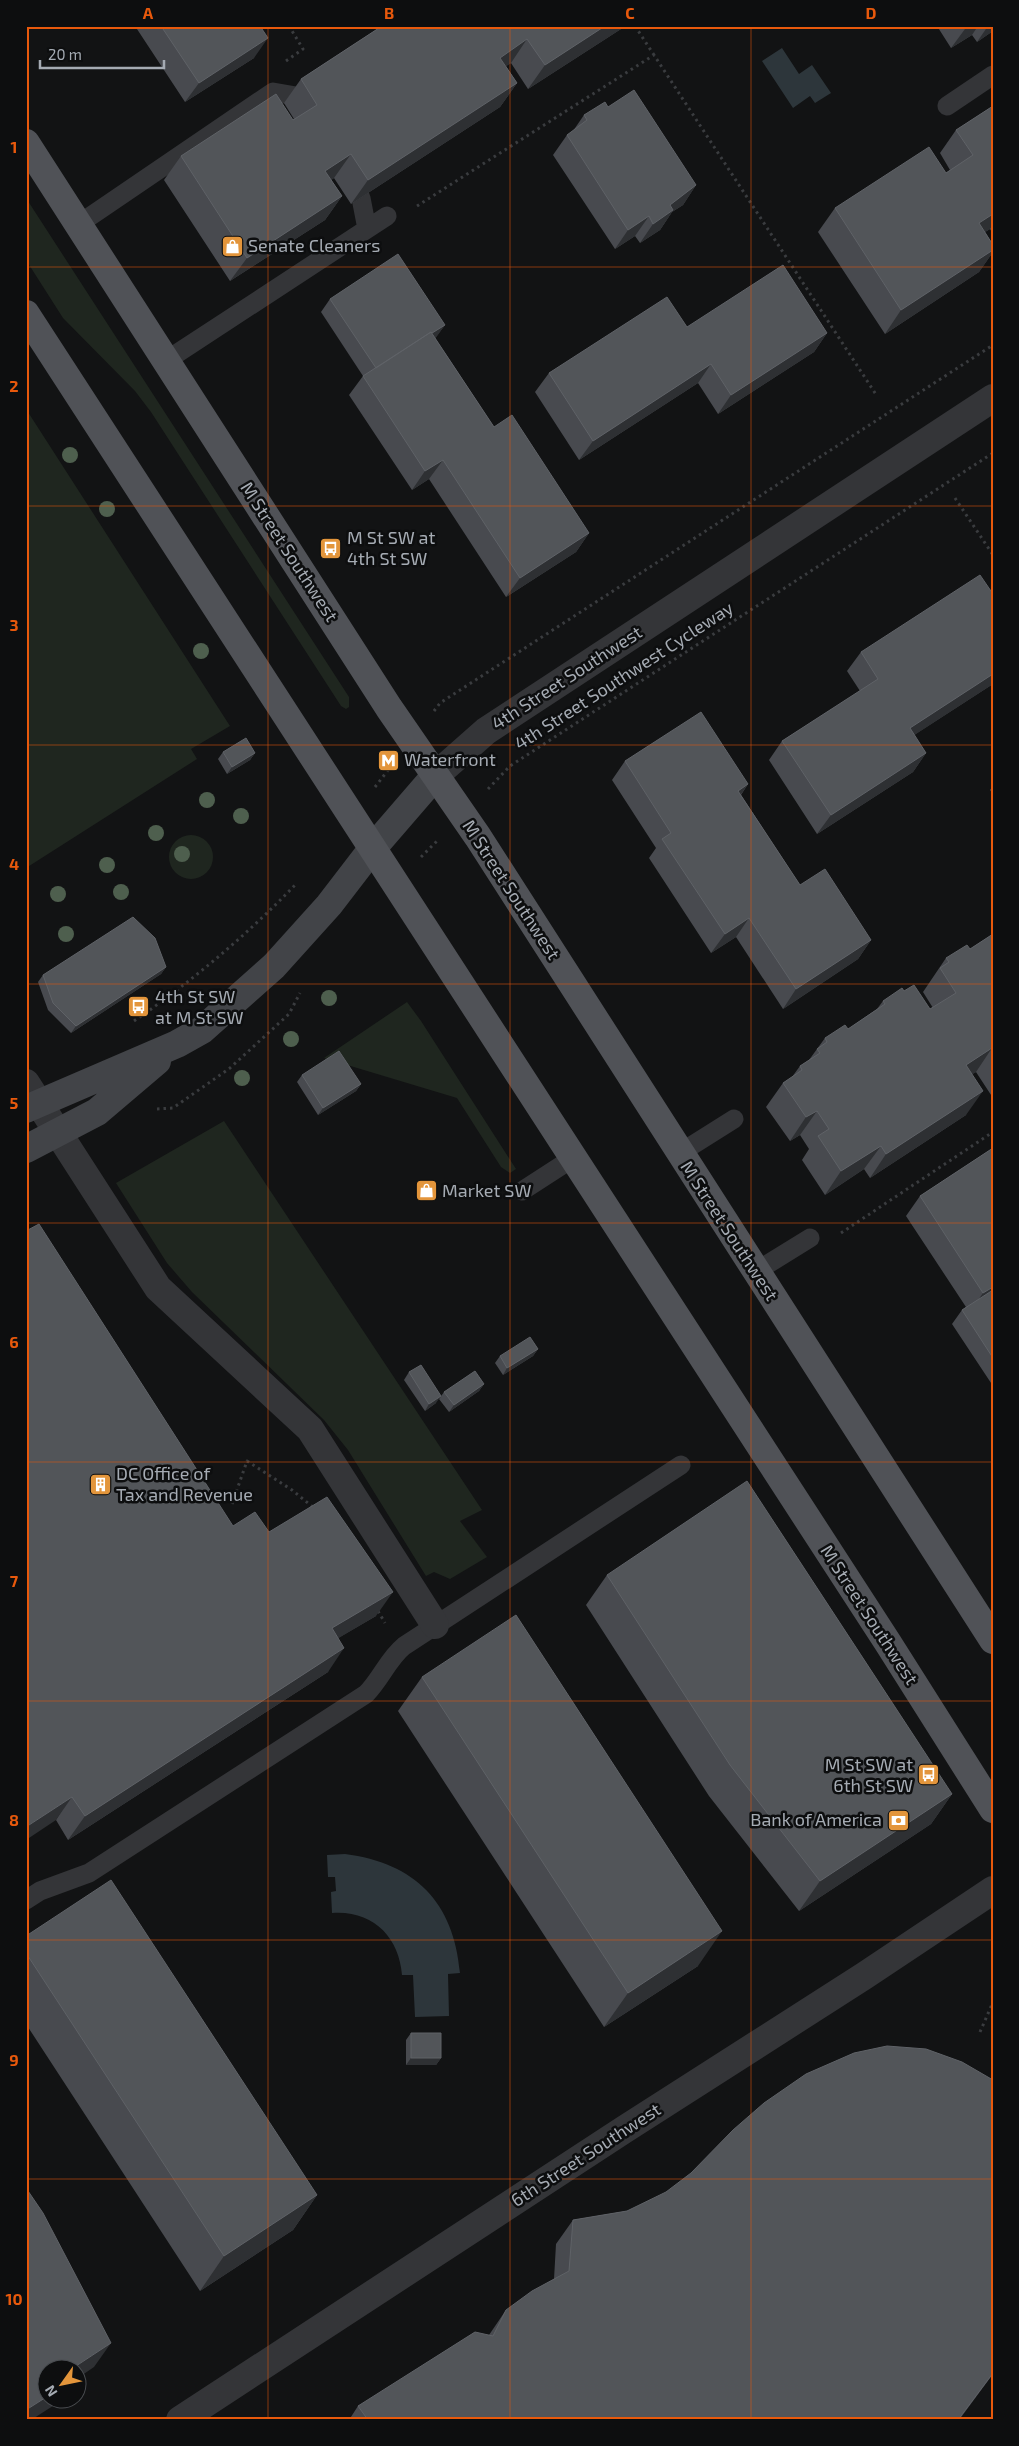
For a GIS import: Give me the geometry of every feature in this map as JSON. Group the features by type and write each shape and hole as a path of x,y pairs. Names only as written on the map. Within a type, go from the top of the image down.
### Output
{"main road":[{"name":"M Street Southwest","path":"26,143 389,708 462,815 993,1640"},
{"name":"M Street Southwest","path":"26,314 883,1635 993,1809"},
{"name":"4th Street Southwest","path":"30,1098 177,1044 202,1030 274,966 329,905 372,849 435,776"},
{"name":"4th Street Southwest","path":"26,1149 97,1112 177,1044"}],"street":[{"name":"4th Street Southwest","path":"435,776 486,731 993,398"},
{"path":"30,1098 58,1134 158,1288 310,1429 435,1625"},
{"name":"6th Street Southwest","path":"180,2420 993,1890"}],"lane":[{"path":"947,106 993,75"},
{"path":"79,224 273,92 296,96"},
{"path":"361,198 367,229"},
{"path":"167,360 387,216"},
{"path":"680,1153 734,1119"},
{"path":"522,1191 573,1158"},
{"path":"755,1272 810,1238"},
{"path":"26,1900 40,1891 89,1873 366,1694 378,1681 392,1656 435,1625 681,1465"}],"path":[{"path":"635,26 876,396"},
{"path":"410,211 654,55"},
{"path":"484,675 993,345"},
{"name":"4th Street Southwest Cycleway","path":"395,883 510,766 993,453"},
{"path":"955,498 993,555"},
{"path":"130,1024 168,997 274,907"},
{"path":"147,1110 173,1108 230,1068 289,1014 302,990"},
{"path":"836,1236 993,1132"},
{"path":"232,1504 247,1461 292,1490 317,1511"},
{"path":"375,1607 385,1623"},
{"path":"980,2032 993,2002"}],"shaded area":[{"path":"782,48 799,74 812,65 831,93 815,103 810,96 793,108 762,61"},
{"path":"26,198 349,697 349,707 346,709 341,706 151,412 135,391 63,318 26,260"},
{"path":"26,409 230,726 191,749 197,759 26,868"},
{"path":"191,835 203,839 209,845 213,857 209,869 203,875 191,879 179,875 173,869 169,857 173,845 179,839"},
{"path":"407,1002 516,1169 510,1173 501,1167 457,1098 324,1058"},
{"path":"224,1121 482,1510 460,1521 487,1557 450,1579 434,1572 426,1576 348,1450 324,1420 192,1292 167,1263 116,1183"},
{"path":"345,1854 392,1866 411,1877 426,1890 439,1907 449,1926 456,1948 460,1973 448,1974 449,2016 415,2017 413,1975 402,1975 396,1949 389,1938 371,1921 360,1916 347,1913 332,1913 331,1892 336,1891 335,1877 328,1877 327,1855"}],"building":[{"path":"161,26 260,26 268,38 199,83"},
{"path":"382,26 605,26 545,65 527,39 500,58 517,83 368,180 351,154 325,171 342,196 247,258 181,156 276,94 293,120 317,105 301,79"},
{"path":"634,90 696,185 670,205 673,210 653,224 649,216 628,230 567,135 587,120 584,115 605,102 608,107"},
{"path":"993,106 993,214 979,223 993,245 993,250 901,310 835,208 929,147 946,173 973,155 956,130"},
{"path":"398,254 445,325 376,368 330,299"},
{"path":"783,265 827,333 731,395 711,364 593,441 549,373 667,297 687,327"},
{"path":"431,332 494,427 512,415 589,533 520,578 443,460 425,471 363,376"},
{"path":"980,575 993,594 993,674 910,728 926,753 831,815 782,741 878,679 861,652"},
{"path":"701,712 748,784 738,791 800,885 825,869 871,940 796,989 749,918 725,934 662,839 671,833 625,761"},
{"path":"246,738 255,753 232,767 223,752"},
{"path":"133,917 155,938 166,967 76,1026 53,1003 43,975"},
{"path":"993,934 993,1049 966,1065 983,1091 886,1154 881,1146 841,1171 818,1136 829,1129 817,1111 806,1117 783,1083 802,1070 800,1066 820,1053 817,1049 827,1042 825,1038 845,1025 848,1029 885,1004 883,1001 902,988 904,991 914,985 930,1009 956,993 940,968 949,962 946,958 967,945 970,949"},
{"path":"339,1051 361,1084 323,1108 302,1075"},
{"path":"993,1148 993,1287 983,1293 920,1196"},
{"path":"39,1224 233,1526 255,1512 269,1532 327,1497 393,1592 332,1628 344,1648 85,1816 72,1797 26,1827 26,1231"},
{"path":"993,1290 993,1358 962,1310"},
{"path":"530,1337 538,1349 507,1368 500,1356"},
{"path":"421,1365 441,1396 429,1404 409,1372"},
{"path":"475,1371 484,1384 454,1405 444,1392"},
{"path":"747,1481 952,1794 820,1881 730,1765 607,1575"},
{"path":"516,1615 722,1931 628,1993 422,1677"},
{"path":"111,1880 317,2195 224,2256 26,1953 26,1936"},
{"path":"411,2033 441,2033 441,2058 411,2058"},
{"path":"887,2046 926,2049 962,2062 993,2080 993,2373 958,2420 368,2420 358,2406 475,2332 493,2336 506,2310 532,2291 569,2271 573,2220 627,2211 666,2192 691,2173 733,2130 764,2103 806,2074 854,2053"},
{"path":"26,2188 43,2213 111,2343 88,2358 38,2358 38,2402 26,2410"}],"place":[{"name":"Senate Cleaners","path":"232,246"},
{"name":"M St SW at 4th St SW","path":"331,548"},
{"name":"Waterfront","path":"388,760"},
{"name":"4th St SW at M St SW","path":"139,1007"},
{"name":"Market SW","path":"426,1191"},
{"name":"DC Office of Tax and Revenue","path":"100,1484"},
{"name":"M St SW at 6th St SW","path":"929,1775"},
{"name":"Bank of America","path":"898,1820"}]}
